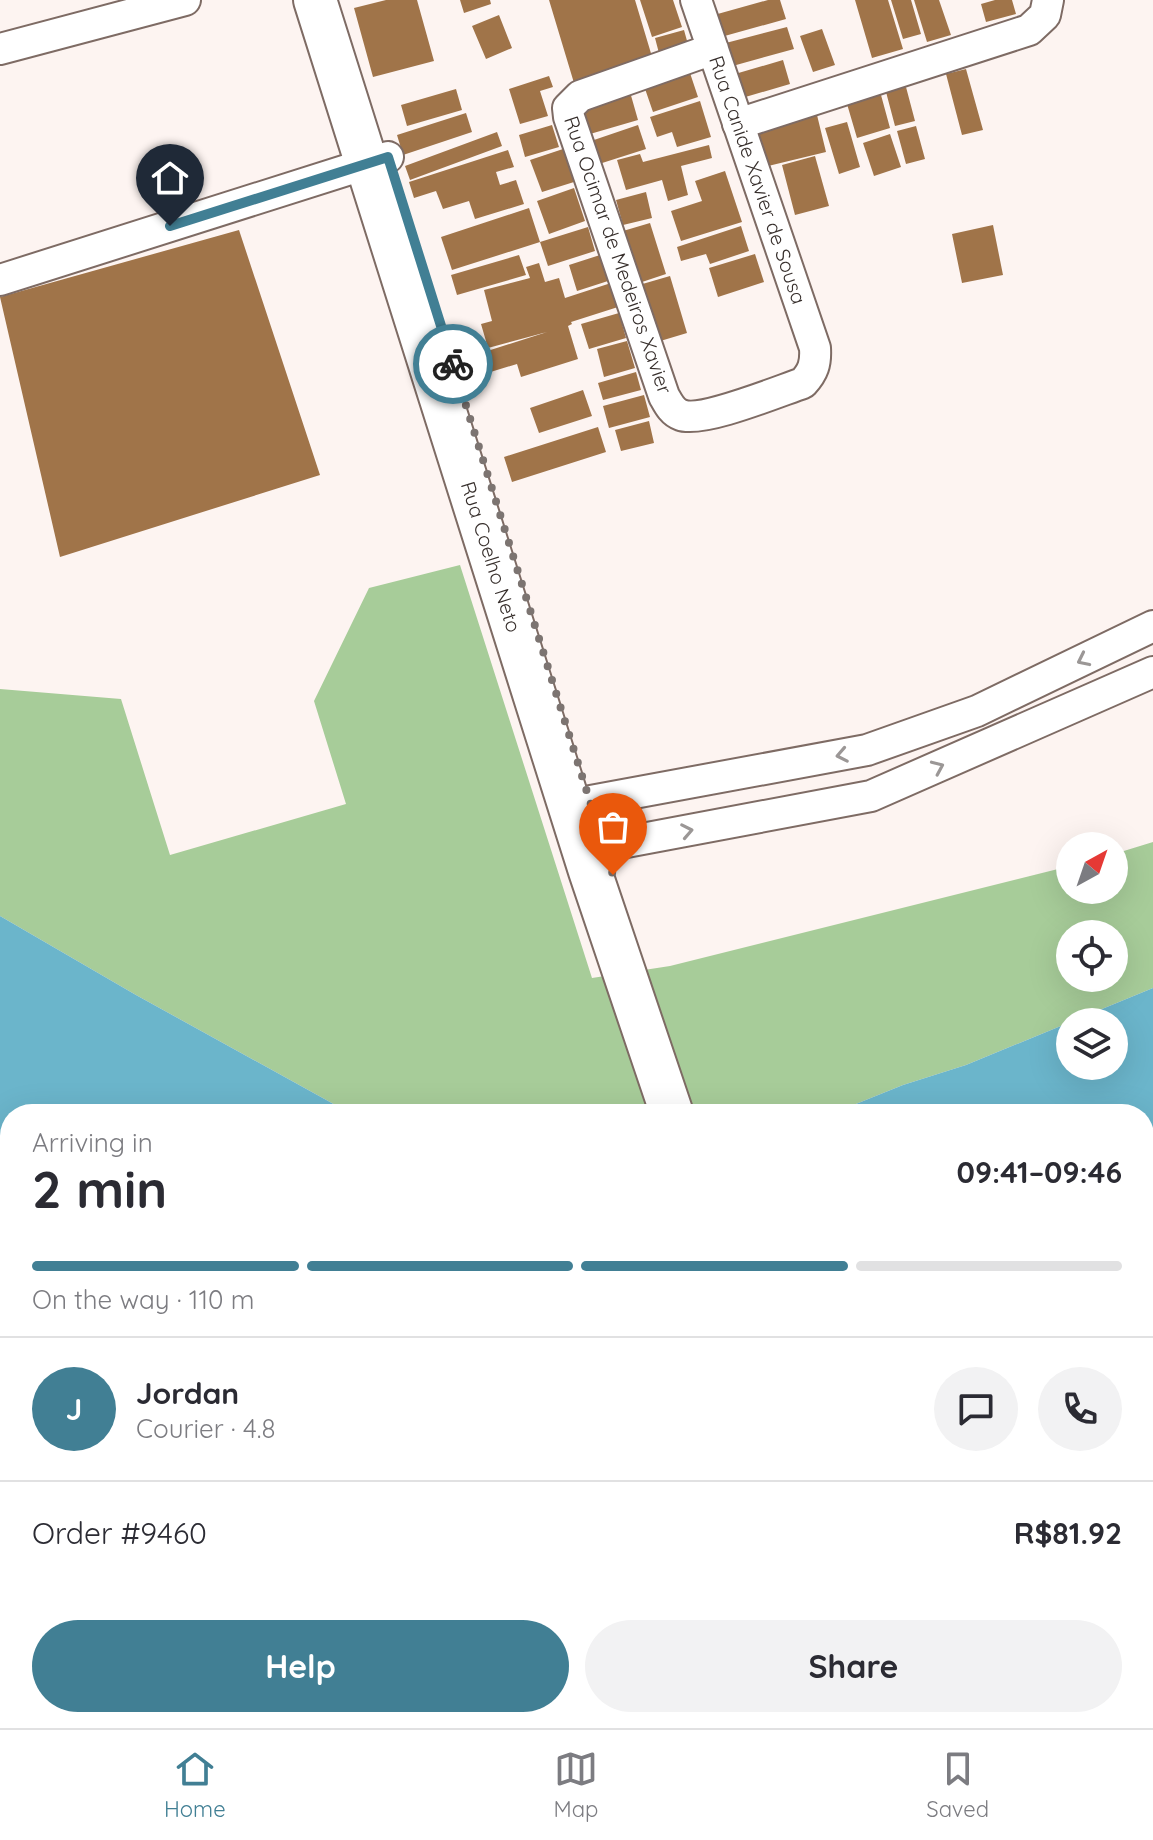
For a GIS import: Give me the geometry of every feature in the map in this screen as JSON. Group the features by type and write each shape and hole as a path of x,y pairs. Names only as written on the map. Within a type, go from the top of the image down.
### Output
{"main road":[{"name":"Rua Coelho Neto","path":"315,0 378,160"},
{"name":"Rua Coelho Neto","path":"338,0 378,160 669,1089"}],"street":[{"path":"0,49 185,0"},
{"name":"Rua Canide Xavier de Sousa","path":"696,0 815,348 816,362"},
{"path":"738,124 1029,30 1045,15 1048,0"},
{"name":"Rua Ocimar de Medeiros Xavier","path":"713,49 590,92 572,101 568,108 569,117 664,396 671,408 680,415 699,417 729,408 803,383 813,373 816,362"},
{"path":"0,280 378,160"},
{"path":"580,803 867,750 977,711 1153,626"},
{"path":"594,850 871,796 1153,672"}],"green space":[{"path":"460,565 592,978 670,966 1056,870 1056,904 1128,904 1128,850 1153,842 1153,988 1104,1008 1056,1008 1056,1028 966,1065 856,1104 334,1104 0,916 0,689 121,699 170,855 346,804 314,701 369,588"}],"water":[{"path":"0,916 334,1104 0,1104"},
{"path":"1153,988 1153,1104 856,1104 966,1065 1056,1028 1056,1080 1128,1080 1128,1008 1104,1008"}],"building":[{"path":"386,0 417,0 434,61 373,77 354,8"},
{"path":"460,0 490,0 491,4 464,13"},
{"path":"549,0 635,0 653,60 574,83"},
{"path":"640,0 673,0 682,27 652,37"},
{"path":"768,0 780,0 786,19 721,37 714,15"},
{"path":"855,0 888,0 903,49 872,58"},
{"path":"891,0 911,0 921,34 903,39"},
{"path":"914,0 939,0 951,35 927,42"},
{"path":"1012,0 1016,14 986,22 981,4"},
{"path":"499,15 512,48 486,59 472,26"},
{"path":"787,27 794,49 729,67 722,44"},
{"path":"822,29 835,65 813,72 800,36"},
{"path":"684,30 689,48 660,57 655,38"},
{"path":"783,60 790,84 742,98 735,74"},
{"path":"688,67 698,97 653,112 643,83"},
{"path":"966,69 983,130 962,135 946,74"},
{"path":"549,76 553,87 540,91 548,116 520,124 509,89"},
{"path":"906,87 915,121 895,126 886,92"},
{"path":"456,89 462,110 407,126 401,105"},
{"path":"630,92 638,120 590,134 582,106"},
{"path":"881,95 890,128 857,138 847,104"},
{"path":"700,101 711,137 677,147 672,132 657,137 650,117"},
{"path":"466,113 472,132 403,155 397,135"},
{"path":"817,115 826,152 764,167 755,130"},
{"path":"847,122 860,167 839,174 825,128"},
{"path":"552,125 559,147 525,157 519,135"},
{"path":"638,125 646,149 599,164 591,141"},
{"path":"916,126 925,159 906,164 897,131"},
{"path":"497,132 502,146 410,180 405,166"},
{"path":"890,134 901,167 874,176 863,143"},
{"path":"709,145 712,158 681,166 688,195 668,201 662,180 626,190 617,160 640,154 643,162"},
{"path":"563,149 574,182 542,192 530,160"},
{"path":"508,150 514,167 496,172 500,185 516,180 524,204 475,219 469,201 443,209 436,191 414,198 409,182"},
{"path":"815,156 829,206 795,215 782,165"},
{"path":"725,171 742,222 681,241 671,211 702,201 695,181"},
{"path":"574,188 585,221 549,234 537,201"},
{"path":"646,192 652,218 623,225 616,200"},
{"path":"529,208 540,242 452,270 441,237"},
{"path":"650,223 666,274 639,283 623,231"},
{"path":"993,225 1003,275 962,283 952,234"},
{"path":"741,226 749,251 710,264 706,254 681,261 677,247"},
{"path":"588,227 595,251 548,266 540,242"},
{"path":"239,230 320,475 60,557 0,297"},
{"path":"755,254 764,282 718,297 709,268"},
{"path":"519,255 526,275 457,295 451,275"},
{"path":"600,255 608,281 577,291 569,265"},
{"path":"539,263 545,282 559,278 565,298 611,283 618,307 571,322 568,326 578,359 521,377 517,364 484,374 478,354 547,332 488,348 481,324 492,321 484,290 530,278 526,267"},
{"path":"670,276 687,333 657,342 639,285"},
{"path":"619,313 626,338 589,349 581,324"},
{"path":"627,341 635,368 604,377 597,349"},
{"path":"636,372 641,390 603,400 598,383"},
{"path":"583,390 592,416 539,433 530,408"},
{"path":"644,395 650,417 609,428 603,406"},
{"path":"649,421 654,443 621,451 615,430"},
{"path":"598,427 606,452 512,482 504,457"}],"way so far":[{"path":"453,364 613,875"}],"route":[{"path":"170,226 388,157 453,364"}]}
